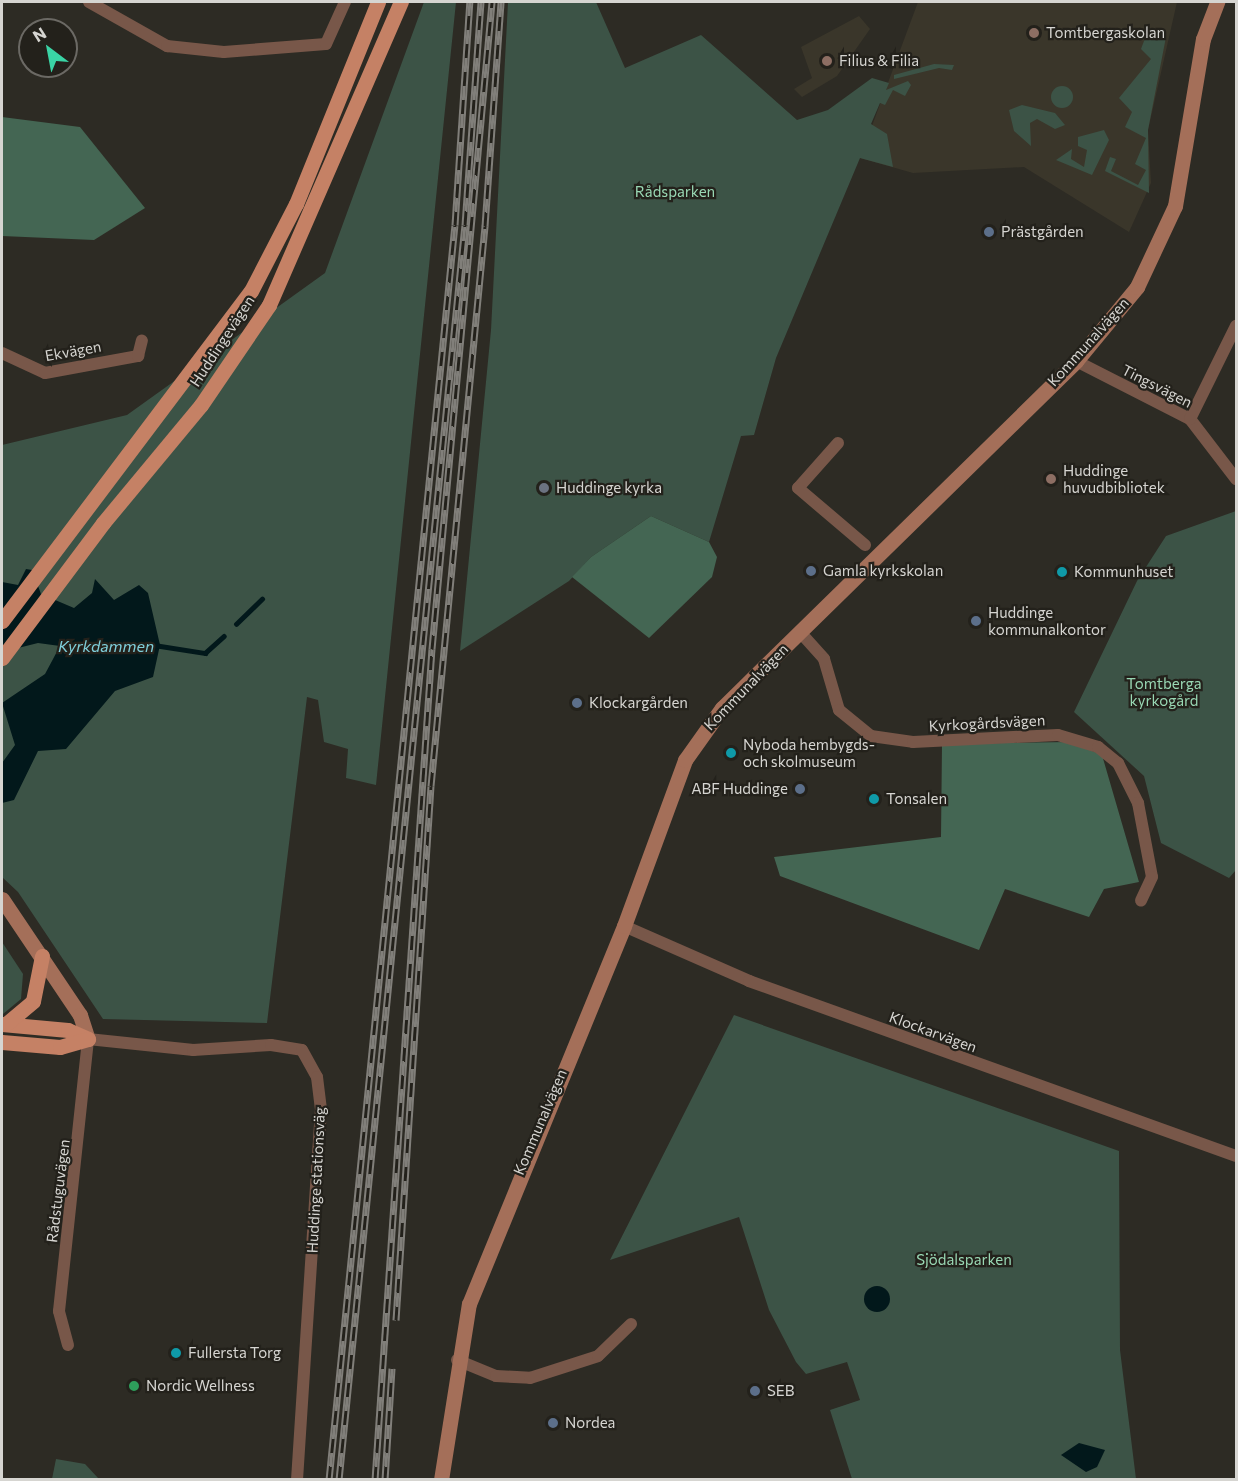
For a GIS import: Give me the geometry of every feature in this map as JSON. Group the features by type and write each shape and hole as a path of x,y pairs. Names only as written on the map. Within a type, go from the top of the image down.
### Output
{"main road":[{"name":"Huddingevägen","path":"2,621 198,366 251,291 296,204 378,2"},
{"name":"Huddingevägen","path":"2,658 103,523 201,405 269,305 401,2"},
{"path":"4,1024 33,1001 42,956"},
{"path":"4,1024 68,1030 88,1039"},
{"path":"2,1042 60,1047 88,1039"}],"street":[{"path":"89,2 167,46 224,52 326,44 345,2"},
{"name":"Kommunalvägen","path":"441,1479 457,1360 469,1304 497,1225 624,926 672,790 698,738 800,632 1076,361 1137,287 1168,229 1203,39 1217,2"},
{"path":"1190,419 1236,326"},
{"name":"Ekvägen","path":"2,352 45,374 138,356 142,340"},
{"name":"Tingsvägen","path":"1076,361 1190,419 1236,479"},
{"path":"838,443 798,488 865,545"},
{"name":"Kyrkogårdsvägen","path":"800,632 824,659 839,710 871,736 913,742 1058,735 1098,747 1118,763 1138,803 1152,876 1141,901"},
{"path":"2,899 42,956 88,1039"},
{"name":"Klockarvägen","path":"624,926 749,981 1236,1156"},
{"name":"Rådstuguvägen","path":"68,1345 58,1311 88,1039"},
{"name":"Huddinge stationsväg","path":"88,1039 230,1052 290,1046 311,1061 321,1109 297,1479"},
{"path":"457,1360 512,1379 598,1356 631,1324"}],"shaded area":[{"path":"918,2 1177,2 1148,130 1151,183 1129,232 1024,167 913,173 860,158"},
{"name":"Filius & Filia","path":"859,16 870,29 837,76 802,97 794,89 812,78 801,47"}],"green space":[{"path":"424,2 456,2 376,785 346,778 348,749 324,742 318,700 307,697 267,1023 103,1019 18,892 2,877 2,445 127,415 325,273"},
{"name":"Rådsparken","path":"508,2 596,2 625,68 701,35 797,120 828,110 872,78 889,83 886,90 908,81 911,85 905,96 893,90 885,105 880,103 871,124 887,134 893,167 860,158 776,358 754,435 741,436 709,542 651,516 591,557 569,581 460,651 491,330"},
{"path":"1147,33 1166,37 1148,130 1149,193 1105,171 1110,157 1116,159 1111,171 1138,185 1146,170 1135,164 1146,138 1125,127 1132,112 1119,98 1151,59 1141,49"},
{"path":"934,64 954,65 952,70 939,68 894,79 894,75"},
{"path":"1062,86 1070,89 1073,97 1070,105 1062,108 1054,105 1051,97 1054,89"},
{"path":"1022,105 1055,113 1065,125 1055,129 1037,119 1030,123 1031,146 1014,131 1009,110"},
{"path":"2,117 80,127 145,208 94,240 2,236"},
{"path":"1104,130 1109,140 1092,175 1056,160 1072,149 1071,159 1084,167 1087,150 1078,146 1078,137"},
{"name":"Tomtberga kyrkogård","path":"1236,511 1236,870 1229,878 1161,843 1144,776 1074,712 1137,581 1166,536"},
{"path":"651,516 709,542 717,557 712,577 649,638 572,577 591,557"},
{"path":"1070,742 1102,755 1139,882 1104,889 1089,917 1005,889 979,950 780,876 774,857 941,837 942,744"},
{"path":"2,942 23,974 21,999 3,1014"},
{"name":"Sjödalsparken","path":"734,1015 1119,1151 1120,1350 1136,1479 852,1479 830,1410 860,1400 847,1362 806,1374 796,1362 769,1310 739,1217 610,1260"},
{"path":"56,1459 85,1464 99,1479 52,1479"}],"water":[{"name":"Kyrkdammen","path":"26,569 32,570 41,594 74,608 92,593 95,579 114,600 139,585 148,593 160,645 153,677 115,691 66,749 38,751 14,800 2,803 2,763 15,745 2,703 45,674 60,646 38,643 2,652 2,582 18,585"},
{"path":"877,1286 886,1290 890,1299 886,1308 877,1312 868,1308 864,1299 868,1290"},
{"path":"1079,1443 1105,1450 1097,1467 1086,1472 1061,1455"}],"waterway":[{"path":"236,624 262,599"},
{"path":"154,645 205,653 224,636"}],"railway":[{"path":"329,1480 455,225 470,2"},
{"path":"339,1480 465,225 481,2"},
{"path":"375,1480 432,649 492,2"},
{"path":"396,1320 431,786 485,226 501,2"},
{"path":"385,1480 392,1368"}],"place":[{"name":"Tomtbergaskolan","path":"1034,33"},
{"name":"Filius & Filia","path":"827,61"},
{"name":"Prästgården","path":"989,232"},
{"name":"Huddinge huvudbibliotek","path":"1051,479"},
{"name":"Huddinge kyrka","path":"544,488"},
{"name":"Gamla kyrkskolan","path":"811,571"},
{"name":"Kommunhuset","path":"1062,572"},
{"name":"Huddinge kommunalkontor","path":"976,621"},
{"name":"Klockargården","path":"577,703"},
{"name":"Nyboda hembygds- och skolmuseum","path":"731,753"},
{"name":"ABF Huddinge","path":"800,789"},
{"name":"Tonsalen","path":"874,799"},
{"name":"Fullersta Torg","path":"176,1353"},
{"name":"Nordic Wellness","path":"134,1386"},
{"name":"SEB","path":"755,1391"},
{"name":"Nordea","path":"553,1423"}]}
